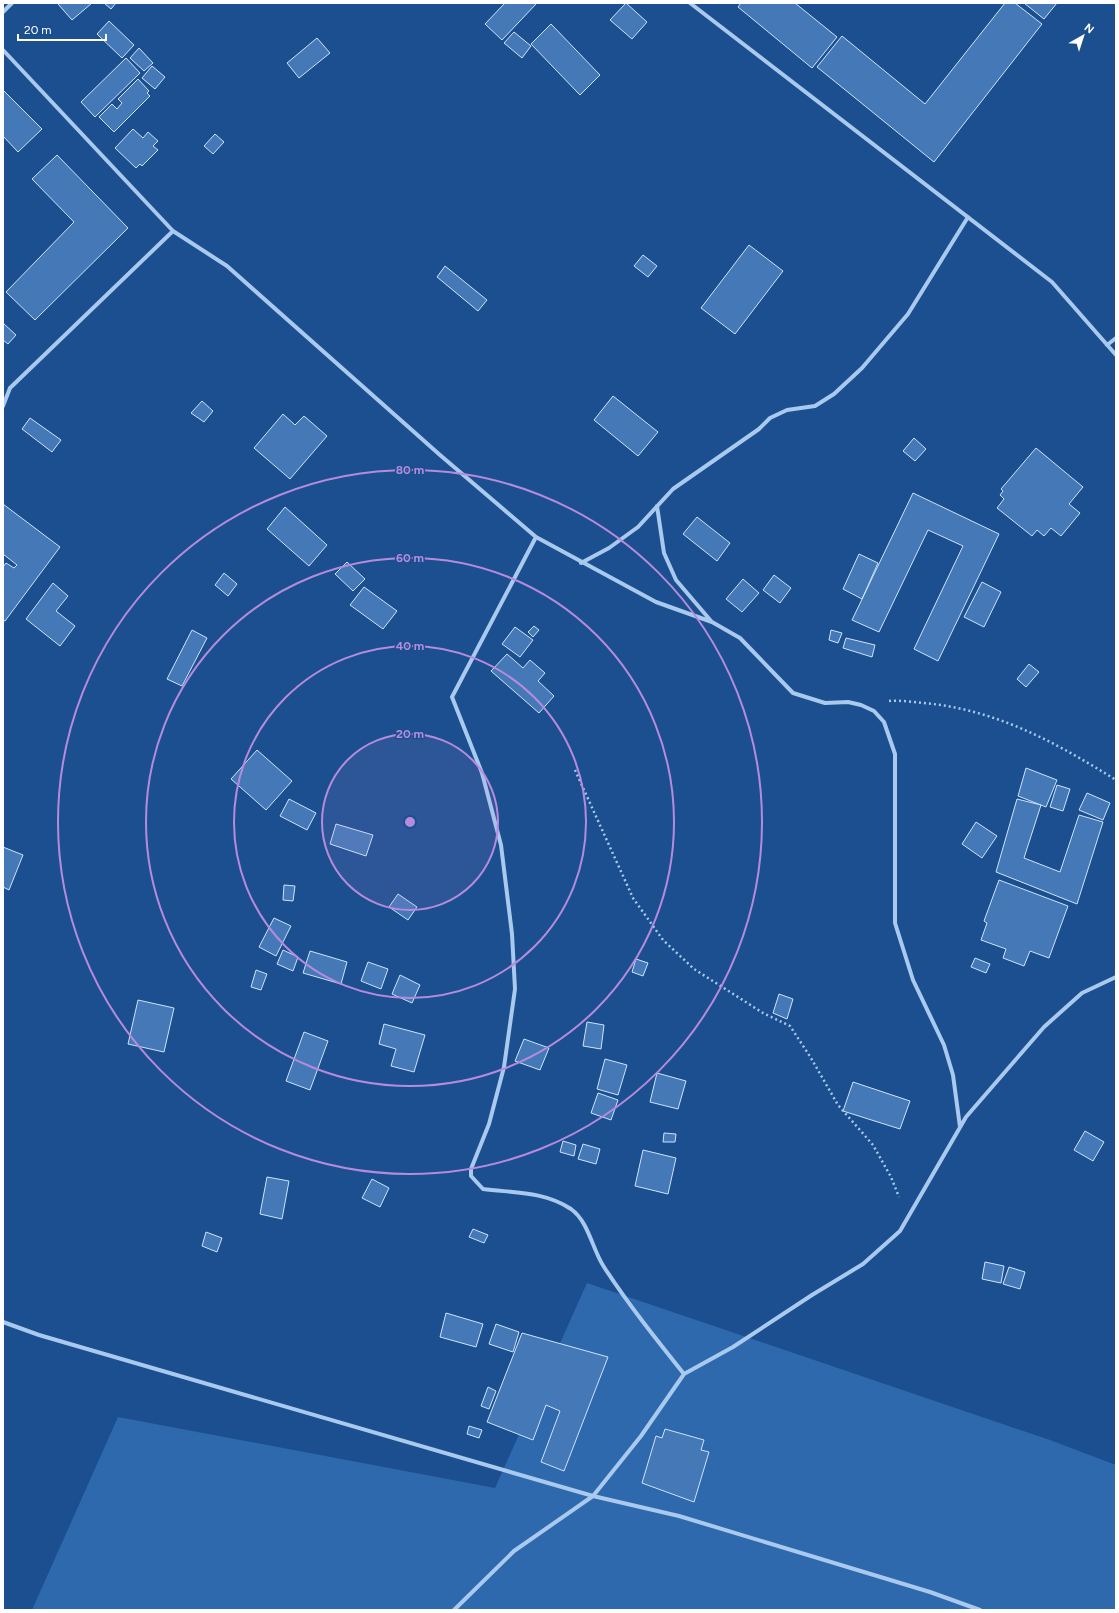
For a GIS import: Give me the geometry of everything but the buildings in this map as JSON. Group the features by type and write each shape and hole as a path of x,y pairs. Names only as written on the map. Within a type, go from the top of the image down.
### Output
{"street":[{"path":"3,12 12,3"},
{"path":"690,3 1052,282 1107,346 1116,354"},
{"path":"3,50 173,231 227,266 440,455 536,537 656,602 712,622 740,638 793,693 825,704 848,702 874,710 884,722 895,754 895,923 912,980 944,1045 953,1076 960,1127"},
{"path":"581,562 609,548 638,526 673,489 759,429 770,418 787,410 815,406 834,394 856,373 908,314 968,217"},
{"path":"3,406 10,388 173,231"},
{"path":"1107,346 1116,338"},
{"path":"657,506 664,553 676,580 712,622"},
{"path":"536,537 452,697 482,772 501,845 512,934 515,989 504,1067 489,1124 470,1169 471,1176 483,1189 548,1197 571,1210 582,1221 603,1265 645,1325 684,1374"},
{"path":"454,1610 514,1552 593,1496 641,1436 684,1374 733,1347 812,1295 863,1264 900,1231 966,1117 1044,1027 1082,993 1116,977"},
{"path":"3,1322 39,1335 593,1496 679,1516 930,1592 980,1610"}],"path":[{"path":"861,705 892,701 952,706 1004,720 1065,749 1116,780"},
{"path":"575,770 633,898 663,940 694,969 763,1013 790,1026 805,1047 838,1105 873,1145 891,1177 908,1218"}],"shaded area":[{"path":"587,1283 1050,1440 1116,1465 1116,1610 32,1610 118,1417 495,1488"}]}
